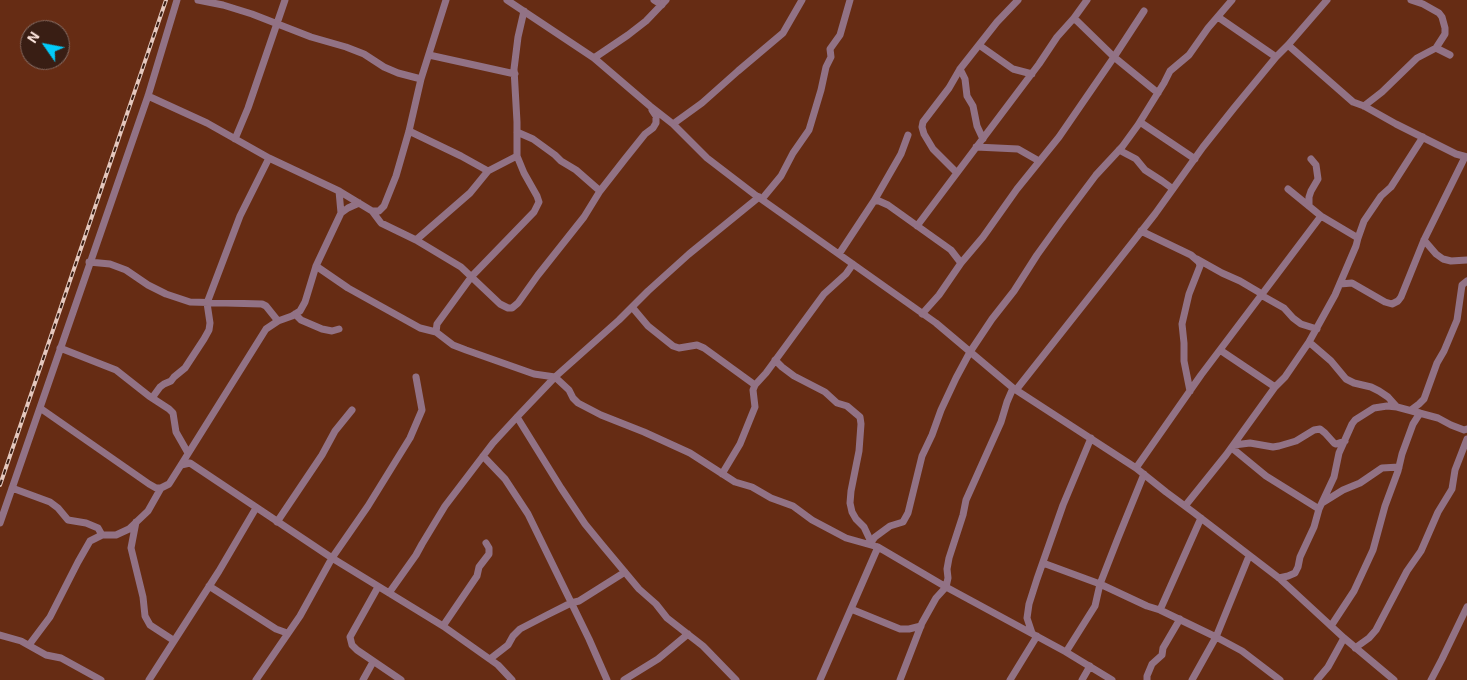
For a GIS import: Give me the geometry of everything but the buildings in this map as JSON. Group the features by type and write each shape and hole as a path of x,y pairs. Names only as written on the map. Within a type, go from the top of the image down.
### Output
{"street":[{"path":"0,523 148,96 176,0"},
{"path":"198,0 224,5 311,38 346,47 364,54 384,67 398,73 422,79"},
{"path":"235,139 248,108 285,0"},
{"path":"372,211 379,211 384,206 396,176 446,0"},
{"path":"507,0 522,6 594,58 673,124 707,158 936,323 1015,389 1144,474 1278,578 1355,648 1394,680"},
{"path":"654,0 664,3"},
{"path":"673,124 702,103 783,33 802,0"},
{"path":"389,593 416,555 446,506 483,456 517,417 555,377 689,254 760,198 782,176 793,153 809,130 824,75 831,57 830,50 840,35 850,0"},
{"path":"956,172 933,149 922,127 927,116 949,88 960,69 997,22 1018,0"},
{"path":"875,546 872,541 875,537 890,526 903,522 908,513 922,456 941,410 970,352 1060,223 1096,175 1119,150 1140,122 1170,71 1189,55 1208,28 1232,0"},
{"path":"1364,106 1382,92 1417,58 1436,48 1445,34 1446,28 1439,13 1411,0"},
{"path":"901,680 921,626 936,598 946,587 949,558 966,500 1001,422 1007,402 1015,389 1142,232 1195,158 1234,108 1325,1"},
{"path":"917,226 1032,74 1057,37 1074,18 1084,2"},
{"path":"594,58 634,30 664,3"},
{"path":"436,332 437,324 472,276 534,212 539,202 524,173 518,156 515,74 522,6"},
{"path":"922,314 939,295 1017,189 1059,137 1144,11"},
{"path":"1218,17 1276,57"},
{"path":"1074,18 1114,57 1158,93"},
{"path":"979,45 1014,69 1032,74"},
{"path":"1288,46 1353,102 1466,157 1424,240 1398,301 1392,304 1385,302 1352,284 1340,284"},
{"path":"1436,48 1450,55"},
{"path":"429,55 515,74"},
{"path":"960,69 965,79 967,96 973,106 977,126 983,138"},
{"path":"148,96 207,123 269,158 339,191 372,211 381,223 416,240 461,267 500,304 508,308 512,308 518,303 584,217 624,159 656,123 656,116 650,106"},
{"path":"1140,122 1195,158"},
{"path":"409,132 488,170"},
{"path":"518,132 533,140 555,155 561,162 576,170 600,192"},
{"path":"839,254 902,154 908,135"},
{"path":"1185,506 1233,446 1309,342 1340,284 1364,221 1381,196 1391,187 1423,137"},
{"path":"976,147 1018,149 1039,162"},
{"path":"1119,150 1136,159 1145,170 1172,189"},
{"path":"416,240 470,193 488,170 518,156"},
{"path":"152,398 160,387 171,381 186,368 204,340 210,323 207,303 240,216 269,158"},
{"path":"1309,206 1311,191 1318,180 1316,165 1311,159"},
{"path":"1288,189 1320,216 1358,238"},
{"path":"339,191 342,213"},
{"path":"874,201 888,205 951,250 961,263"},
{"path":"28,645 50,616 90,541 102,535 116,535 129,528 148,511 161,488 168,484 181,465 266,329 278,320 300,311 305,302 316,266 342,213 359,203"},
{"path":"1136,468 1190,391 1320,216"},
{"path":"1142,232 1240,281 1284,308 1300,324 1317,328"},
{"path":"1424,240 1443,259 1451,261 1467,260"},
{"path":"1190,391 1184,360 1182,324 1189,294 1200,266 1196,259"},
{"path":"89,262 110,264 126,270 148,285 166,294 190,302 262,304 278,320"},
{"path":"722,474 740,444 755,407 754,385 776,360 824,294 846,274 853,264"},
{"path":"316,266 348,288 420,328 436,332 452,345 534,374 555,377 569,390 578,404 690,453 735,482 752,487 771,498 793,506 812,520 846,538 875,546 946,587 1035,634 1112,680"},
{"path":"1411,410 1424,399 1437,363 1457,320 1462,285 1467,281"},
{"path":"632,308 648,326 673,346 679,348 696,344 754,385"},
{"path":"295,314 301,320 322,329 332,331 339,329"},
{"path":"1309,342 1331,361 1346,379 1379,391 1397,407"},
{"path":"60,348 116,370 173,413 176,432 188,453"},
{"path":"1220,350 1275,387"},
{"path":"776,360 794,376 825,392 837,403 847,406 860,417 859,451 850,503 856,519 864,527 875,546"},
{"path":"256,680 300,616 332,558 368,506 410,438 419,419 422,406 416,377"},
{"path":"1278,578 1295,572 1314,527 1320,506 1334,477 1339,453 1355,420 1370,409 1386,406 1411,410 1438,418 1464,430 1467,429"},
{"path":"40,408 149,484 161,488"},
{"path":"277,522 322,455 335,431 352,410"},
{"path":"1332,626 1354,591 1373,550 1402,454 1420,413"},
{"path":"517,417 585,524 667,618 703,646 736,680"},
{"path":"1233,446 1250,443 1273,447 1279,446 1296,441 1314,430 1320,429 1336,444 1345,441"},
{"path":"1035,634 1027,618 1029,604 1064,505 1091,438"},
{"path":"1355,648 1369,638 1376,630 1407,571 1421,550 1438,512 1452,489 1455,470 1467,439"},
{"path":"1233,446 1266,476 1320,506"},
{"path":"483,456 505,479 528,514 607,680"},
{"path":"181,465 190,463 332,558 443,626 490,659 512,680"},
{"path":"1320,506 1343,490 1360,483 1382,468 1399,467"},
{"path":"1066,652 1094,606 1100,584 1144,474"},
{"path":"12,488 50,502 68,520 86,523 98,528 102,535"},
{"path":"149,680 256,508"},
{"path":"1160,610 1201,518"},
{"path":"136,522 131,548 143,597 145,616 150,625 173,640"},
{"path":"443,626 477,576 480,567 489,554 486,543"},
{"path":"820,680 851,609 875,546"},
{"path":"1192,680 1216,637 1249,556"},
{"path":"1043,563 1100,584 1180,619 1242,651 1280,680"},
{"path":"490,659 508,645 520,629 571,603 579,601 625,572"},
{"path":"209,586 276,629 287,633"},
{"path":"378,587 350,637 352,645 357,650 401,680"},
{"path":"1431,680 1467,607"},
{"path":"851,609 900,629 921,626"},
{"path":"1146,680 1152,664 1162,656 1163,648 1180,619"},
{"path":"624,680 658,659 688,634"},
{"path":"1010,680 1035,634"},
{"path":"0,635 28,645 46,655 60,658 101,680"},
{"path":"1317,680 1328,667 1344,638"},
{"path":"363,680 373,662"},
{"path":"1082,680 1090,666"}],"railway":[{"path":"0,485 166,0"}]}
